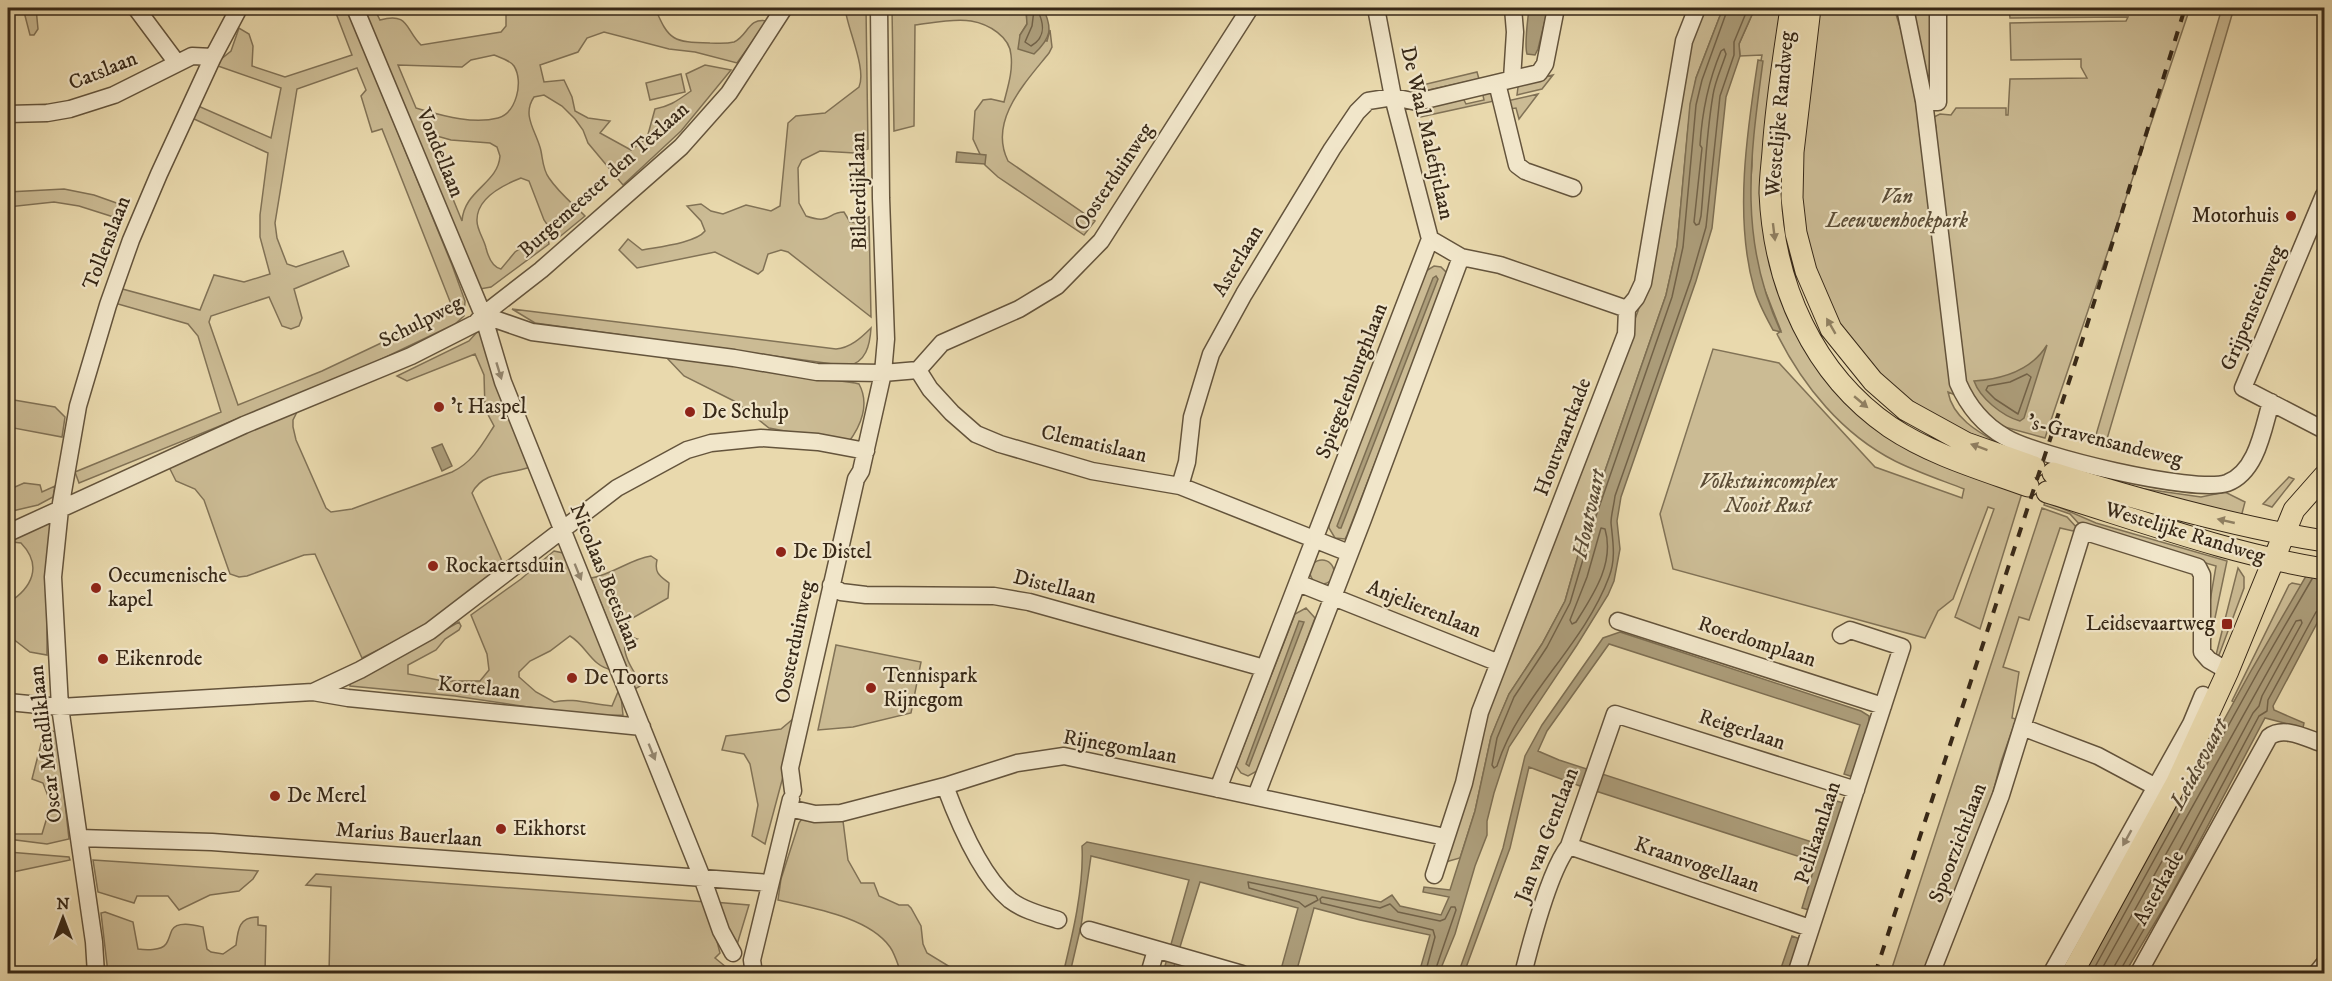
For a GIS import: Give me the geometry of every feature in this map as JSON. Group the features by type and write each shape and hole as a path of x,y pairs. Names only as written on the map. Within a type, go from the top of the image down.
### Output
{"main road":[{"name":"Westelijke Randweg","path":"1791,8 1779,90 1770,191 1776,249 1784,280 1808,336 1825,364 1845,388 1890,426 1935,452 2041,479 2283,534 2320,540"},
{"name":"Westelijke Randweg","path":"1810,8 1792,152 1792,198 1796,233 1806,271 1831,329 1873,381 1906,410 2041,479 2226,547 2274,560 2325,569"},
{"path":"2072,974 2177,782 2229,671 2283,534 2301,500 2325,477"}],"street":[{"path":"136,8 177,63"},
{"name":"Tollenslaan","path":"60,509 78,406 108,305 131,240 213,57 239,8"},
{"name":"Vondellaan","path":"355,8 483,315"},
{"name":"Burgemeester den Texlaan","path":"483,315 541,270 681,147 729,93 784,8"},
{"name":"Bilderdijklaan","path":"879,8 881,198 886,339 883,373"},
{"name":"Oosterduinweg","path":"918,370 942,344 1019,309 1057,286 1101,241 1250,8"},
{"name":"De Waal Malefijtlaan","path":"1376,8 1393,97 1430,239 1461,257 1500,266 1627,309"},
{"path":"1514,8 1515,32 1505,81 1517,165 1525,171 1573,188"},
{"path":"1393,97 1417,102 1539,73 1545,64 1556,8"},
{"name":"Houtvaartkade","path":"1434,875 1464,783 1480,712 1626,334 1627,309 1636,298 1643,283 1670,111 1684,41 1697,8"},
{"name":"'s-Gravensandeweg","path":"1905,8 1924,101 1958,383 1965,399 1981,420 2005,437 2037,450 2164,482 2191,485 2227,483 2253,461 2271,402"},
{"path":"1924,101 1938,102 1938,8"},
{"name":"Catslaan","path":"8,114 46,113 70,109 114,95 192,56 213,57"},
{"name":"Asterlaan","path":"1180,486 1187,462 1192,417 1211,354 1229,321 1332,148 1357,112 1368,101 1393,97"},
{"name":"Grijpensteinweg","path":"2325,195 2243,388 2325,430"},
{"name":"Spiegelenburghlaan","path":"1298,583 1430,239"},
{"path":"1256,796 1461,257"},
{"name":"Schulpweg","path":"8,533 244,426 411,356 476,322 483,315 532,332 734,358 817,372 883,373"},
{"name":"Nicolaas Beetslaan","path":"483,315 503,382 703,880 721,931 733,953"},
{"path":"883,373 918,370"},
{"name":"Clematislaan","path":"918,370 945,405 976,434 1000,444 1092,471 1180,486 1349,553"},
{"name":"Oosterduinweg","path":"754,974 752,960 793,791 802,768 836,589 863,495 861,471 883,373"},
{"path":"8,702 60,707 312,692 360,670 430,631 617,488 665,460 711,443 761,438 818,442 866,451"},
{"name":"Oscar Mendliklaan","path":"60,509 53,577 60,707 80,838 96,974"},
{"name":"Spoorzichtlaan","path":"1931,974 1984,840 2083,531 2198,567 2202,575 2202,652 2209,660 2229,671"},
{"path":"1218,789 1298,583"},
{"name":"Anjelierenlaan","path":"1298,583 1499,663"},
{"name":"Distellaan","path":"836,589 866,595 994,596 1029,602 1264,668"},
{"name":"Roerdomplaan","path":"1618,621 1883,706"},
{"name":"Pelikaanlaan","path":"1796,974 1902,647 1850,630 1841,635"},
{"name":"Kortelaan","path":"312,692 348,698 642,727"},
{"path":"2051,974 2191,723 2203,695"},
{"name":"Reigerlaan","path":"1615,714 1856,790"},
{"name":"Jan van Gentlaan","path":"1523,974 1558,865 1569,846 1615,714"},
{"path":"2022,727 2098,756 2156,787"},
{"name":"Asterkade","path":"2138,974 2265,743 2275,732 2283,732 2325,744"},
{"name":"Rijnegomlaan","path":"789,808 815,814 841,813 945,786 1017,763 1064,756 1445,837"},
{"path":"945,786 958,821 990,878 1011,900 1034,912 1058,920"},
{"name":"Marius Bauerlaan","path":"80,838 212,842 703,880 770,883"},
{"name":"Kraanvogellaan","path":"1569,846 1810,928"},
{"path":"1089,930 1242,974"},
{"path":"1149,974 1161,951"},
{"path":"2316,974 2325,964"}],"green space":[{"path":"23,8 36,8 38,29 34,35 30,35"},
{"path":"334,8 347,8 452,265 465,301 464,316 455,324 365,367 79,483 75,472 221,412 198,336 188,324 111,302 115,287 200,310 214,275 244,282 270,274 260,237 260,215 268,153 192,118 196,105 271,138 281,88 218,66 220,60 231,51 239,28 249,34 253,46 252,66 285,77 352,55","holes":["357,68 366,90 361,96 372,132 382,129 453,309 322,371 238,405 209,322 211,316 269,297 282,326 291,329 299,326 302,318 294,289 349,266 343,251 296,267 287,264 277,238 275,223 297,89"]},
{"path":"363,8 374,8 380,20 396,18 401,20 421,45 501,32 506,26 506,8 655,8 669,33 680,40 698,43 734,42 752,24 767,21 737,63 695,52 669,49 604,32 587,38 578,52 540,65 544,82 564,80 572,97 575,111 588,118 610,121 600,133 631,150 647,138 655,109 678,100 691,91 686,74 705,65 731,70 681,131 623,185 588,143 575,119 562,106 544,95 534,97 530,104 529,117 546,172 557,189 585,216 557,239 544,220 529,181 521,178 506,184 486,199 478,213 478,228 491,261 501,269 515,252 542,235 548,239 549,244 491,287 480,289","holes":["494,55 514,66 518,88 514,104 509,110 498,118 488,120 457,118 416,108 398,65 462,67 471,60","426,133 451,140 490,143 497,147 500,156 498,166 494,174 474,194 464,210 462,221"]},
{"path":"845,8 866,8 868,149 855,153 820,151 802,160 798,168 799,203 806,216 814,218 825,219 844,212 850,222 856,223 869,217 871,317 788,252 781,250 768,254 763,270 758,274 715,252 637,268 619,250 628,239 642,250 693,239 705,231 701,221 687,206 701,204 711,211 723,214 746,205 771,211 780,206 788,123 796,116 825,113 859,87 861,79 859,59"},
{"path":"892,8 1026,8 1027,24 1020,35 1047,41 1050,30 1052,47 1012,103 1003,131 1003,146 1008,161 1095,221 1084,235 998,177 985,165 973,139 975,111 983,100 1004,102 1011,73 1010,48 1003,37 991,28 964,20 915,25 914,126 894,131"},
{"path":"1703,8 1723,8 1696,78 1688,128 1677,246 1666,295 1589,517 1565,601 1542,644 1509,694 1491,737 1475,811 1460,858 1442,866 1487,705 1638,311 1647,275 1677,84"},
{"name":"Volkstuincomplex Nooit Rust","path":"1755,8 1786,8 1763,217 1771,266 1784,308 1794,328 1833,387 2022,493 1980,629 1955,617 1994,509 1988,507 1953,599 1938,611 1925,638 1673,569 1660,514 1713,349 1779,363 1875,467 1962,498 1964,489 1895,461 1876,450 1841,423 1799,372 1777,334 1781,331 1759,275 1751,229 1749,200 1752,166 1752,110 1762,55 1740,56 1739,44"},
{"name":"Van Leeuwenhoekpark","path":"1815,8 1894,8 1906,46 1920,128 1936,128 1934,117 1940,114 1951,115 1956,108 2006,108 2006,115 2008,115 2010,79 2087,78 2081,67 2081,59 2011,60 2010,23 2126,21 2128,17 2010,18 2009,8 2190,8 2045,438 2001,426 1965,399 1948,392 1955,410 1961,417 1976,430 2001,445 1950,426 1887,385 1825,306 1797,207"},
{"path":"1913,8 1931,8 1929,91"},
{"path":"2222,8 2234,8 2107,439 2104,445 2093,445"},
{"path":"1477,72 1479,79 1415,93 1414,87"},
{"path":"681,74 685,92 650,100 646,83"},
{"path":"1553,75 1542,89 1517,95 1518,87 1513,84"},
{"path":"1490,89 1494,101 1420,117 1418,105 1462,96 1466,104 1484,100 1482,91"},
{"path":"1538,94 1519,119 1516,108 1509,109 1507,101"},
{"path":"64,189 94,195 125,206 120,219 79,206 54,202 8,207 8,192"},
{"path":"1434,266 1441,267 1448,274 1347,535 1345,539 1335,538 1329,524 1426,271"},
{"path":"512,309 836,349 851,345 871,328 870,341 863,357 847,366 535,323"},
{"path":"479,330 530,467 483,480 472,493 506,570 449,610 404,637 362,658 315,554 304,555 247,576 239,577 230,574 204,500 195,489 176,481 167,463 299,408 293,420 296,440 326,508 331,512 352,509 452,472 471,458 494,426 485,409 484,375 475,354 407,381 397,376 469,341"},
{"path":"666,357 859,384 864,399 860,422 848,443 769,428 736,402 684,376"},
{"path":"8,399 55,407 65,417 62,437 8,427"},
{"path":"2289,477 2294,479 2272,507 2263,504"},
{"path":"24,483 40,485 42,492 55,486 53,497 38,505 8,512 8,490"},
{"path":"2131,487 2201,497 2225,492 2245,502 2241,517"},
{"path":"2045,501 2096,523 2227,561 2208,651 2209,607 2216,566 2081,526 2070,514 2044,505"},
{"path":"2042,508 2067,517 2077,528 2073,531 2060,528 2029,620 2019,617 2003,667 2019,672 2012,718 2016,719 2001,762 1984,826 1924,973 1890,974"},
{"path":"54,516 47,579 47,655 30,652 8,635 8,603 23,591 32,576 33,568 32,560 21,543 12,542 8,547 8,527"},
{"path":"554,551 563,553 612,670 594,660 570,636 550,651 530,661 519,672 519,677 536,692 554,702 576,701 612,706 620,687 623,715 598,716 569,713 455,696 350,686 350,683 459,622 461,626 459,630 445,639 436,650 408,665 408,674 443,681 480,681 489,670 487,654 471,615 521,579"},
{"path":"651,556 657,560 658,574 669,583 668,598 629,620 629,632 637,639 625,642 625,653 642,685 635,689 591,578"},
{"path":"1322,560 1331,563 1334,572 1331,581 1322,584 1313,581 1310,572 1313,563"},
{"path":"2238,568 2244,577 2244,588 2219,655 2216,655"},
{"path":"2292,583 2302,585 2234,702 2232,701"},
{"path":"1306,608 1315,618 1257,771 1248,776 1241,773 1236,766 1295,614"},
{"name":"Tennispark Rijnegom","path":"836,645 921,662 911,713 853,727 818,730"},
{"path":"800,713 765,844 752,836 758,805 750,764 744,754 722,750 726,736 781,729"},
{"path":"57,731 69,839 47,844 8,839 8,834 42,834 51,804 43,783 32,779 44,732"},
{"path":"803,817 843,821 848,860 861,883 874,883 879,896 899,905 908,905 921,926 923,944 927,953 960,973 901,973 890,947 868,928 823,910 778,900 781,879"},
{"path":"8,852 69,857 70,860 8,873"},
{"path":"93,860 258,871 253,879 239,891 210,895 179,910 168,896 137,896 134,903 98,892"},
{"path":"316,874 707,902 720,953 715,958 726,967 726,973 329,973 331,887 306,885"},
{"path":"713,902 749,905 736,948"},
{"path":"105,912 133,922 138,949 164,946 174,927 186,924 203,927 207,949 223,954 236,945 243,922 258,917 258,925 266,926 265,973 108,973 101,913"}],"water":[{"path":"1026,8 1043,8 1048,22 1047,38 1034,54 1018,49 1020,35 1027,24"},
{"path":"1529,8 1548,8 1535,55 1527,54 1526,50"},
{"path":"1723,8 1755,8 1739,44 1740,56 1726,97 1712,228 1696,281 1621,497 1617,521 1620,549 1614,581 1608,595 1577,645 1509,747 1487,821 1487,835 1475,866 1455,934 1439,973 1419,973 1430,935 1314,908 1296,973 1280,973 1298,908 1200,882 1172,973 1163,973 1189,880 1091,856 1081,926 1070,973 1063,974 1080,894 1082,846 1087,842 1381,902 1392,895 1400,906 1441,915 1449,897 1423,892 1424,887 1450,890 1475,811 1491,737 1509,694 1542,644 1565,601 1589,517 1666,295 1677,246 1690,104 1696,78"},
{"path":"1758,60 1763,61 1752,165 1753,231 1758,264 1767,298 1781,332 1773,330 1754,288 1745,233 1744,174"},
{"path":"957,152 986,155 985,164 956,162"},
{"path":"1436,276 1438,279 1341,528 1339,528 1337,526 1433,278"},
{"path":"2047,345 2024,418 2020,421 1999,411 1981,394 1974,381 2006,376 2015,372 2033,361"},
{"path":"442,444 452,466 442,471 432,448"},
{"path":"2324,545 2324,610 2273,706 2274,710 2304,723 2303,728 2265,718 2169,899 2125,973 2084,974 2252,669"},
{"path":"1299,621 1304,622 1249,766 1246,764"},
{"path":"1620,632 1861,711 1869,716 1853,777 1844,774 1860,725 1609,644 1547,731 1538,751 1559,760 1821,845 1836,801 1844,803 1809,910 1802,908 1816,862 1580,786 1529,767 1510,848 1464,973 1458,974 1503,848 1525,756 1542,725 1603,638"},
{"path":"1792,936 1800,939 1788,973 1779,974"}],"railway":[{"path":"1875,974 2079,351 2185,8"}],"place":[{"name":"Motorhuis","path":"2291,216"},
{"name":"'t Haspel","path":"439,407"},
{"name":"De Schulp","path":"690,412"},
{"name":"De Distel","path":"781,552"},
{"name":"Rockaertsduin","path":"433,566"},
{"name":"Oecumenische kapel","path":"96,588"},
{"name":"Leidsevaartweg","path":"2227,624"},
{"name":"Eikenrode","path":"103,659"},
{"name":"De Toorts","path":"572,678"},
{"name":"Tennispark Rijnegom","path":"871,688"},
{"name":"De Merel","path":"275,796"},
{"name":"Eikhorst","path":"501,829"}],"water label":[{"name":"Houtvaart","path":"1589,514"},
{"name":"Leidsevaart","path":"2199,764"}]}
